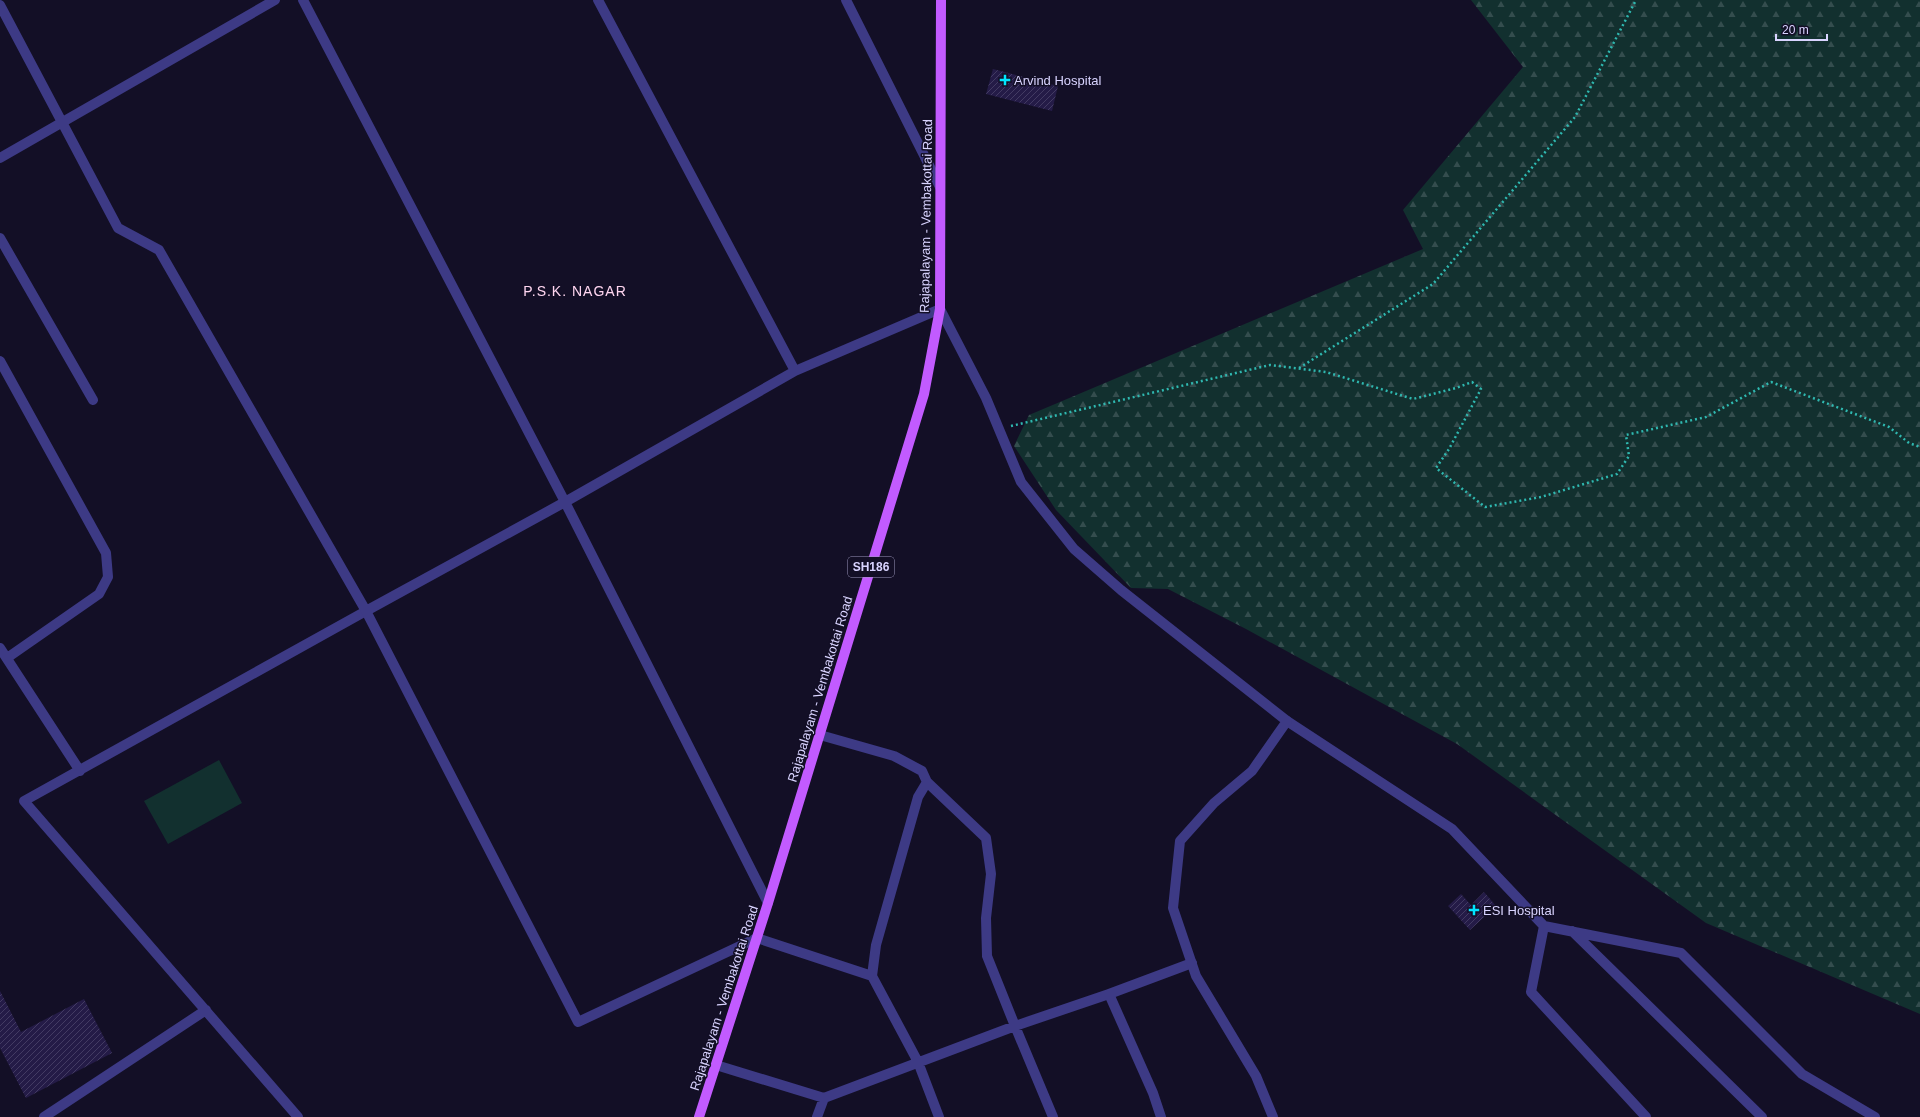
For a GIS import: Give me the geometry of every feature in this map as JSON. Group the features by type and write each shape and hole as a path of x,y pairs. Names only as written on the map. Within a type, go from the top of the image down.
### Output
{"main road":[{"name":"Rajapalayam - Vembakottai Road","path":"700,1117 768,903 924,394 940,310 941,0"}],"street":[{"path":"0,158 275,0"},
{"path":"303,0 564,502 768,903"},
{"path":"598,0 794,371"},
{"path":"846,0 940,187"},
{"path":"0,5 118,228 159,250 366,611 578,1022 757,938 872,976"},
{"path":"0,238 93,400"},
{"path":"298,1117 24,801 564,502 794,371 940,310 986,398 1021,482 1074,549 1121,590 1287,721 1452,830 1544,926 1572,930 1681,953 1802,1074 1875,1117"},
{"path":"0,361 106,553 108,577 100,594 7,658"},
{"path":"0,648 80,771"},
{"path":"1273,1117 1256,1076 1196,976 1173,908 1180,841 1214,802 1252,771 1287,721"},
{"path":"820,735 894,756 922,771 927,782 986,838 991,874 986,918 987,956 1053,1117"},
{"path":"927,782 918,797 876,945 872,976 918,1062 939,1117"},
{"path":"1544,926 1531,992 1646,1117"},
{"path":"1572,930 1762,1117"},
{"path":"716,1065 824,1098 1015,1026 1109,994 1192,963"},
{"path":"1109,994 1153,1093 1161,1117"},
{"path":"44,1117 206,1010"},
{"path":"817,1117 824,1098"}],"path":[{"path":"1299,369 1433,284 1575,117 1636,0"},
{"path":"999,429 1270,366 1326,372 1414,399 1456,388 1472,382 1481,389 1449,449 1436,468 1485,507 1541,497 1616,474 1629,456 1626,435 1706,417 1770,382 1889,427 1910,443 1920,446"}],"green space":[{"path":"1471,0 1920,0 1920,1014 1706,923 1457,744 1246,629 1168,589 1131,588 1056,510 1014,446 1029,415 1423,249 1403,210 1523,67"},
{"path":"219,760 242,803 168,844 144,801"}],"building":[{"path":"993,69 1058,86 1052,111 986,94"},
{"path":"1484,892 1496,906 1470,930 1448,906 1461,894 1471,905"},
{"path":"0,991 21,1032 84,999 112,1053 26,1098 0,1048"}],"place":[{"name":"Arvind Hospital","path":"1005,80"},
{"name":"ESI Hospital","path":"1474,910"}],"district":[{"name":"P.S.K. NAGAR","path":"575,291"}]}
